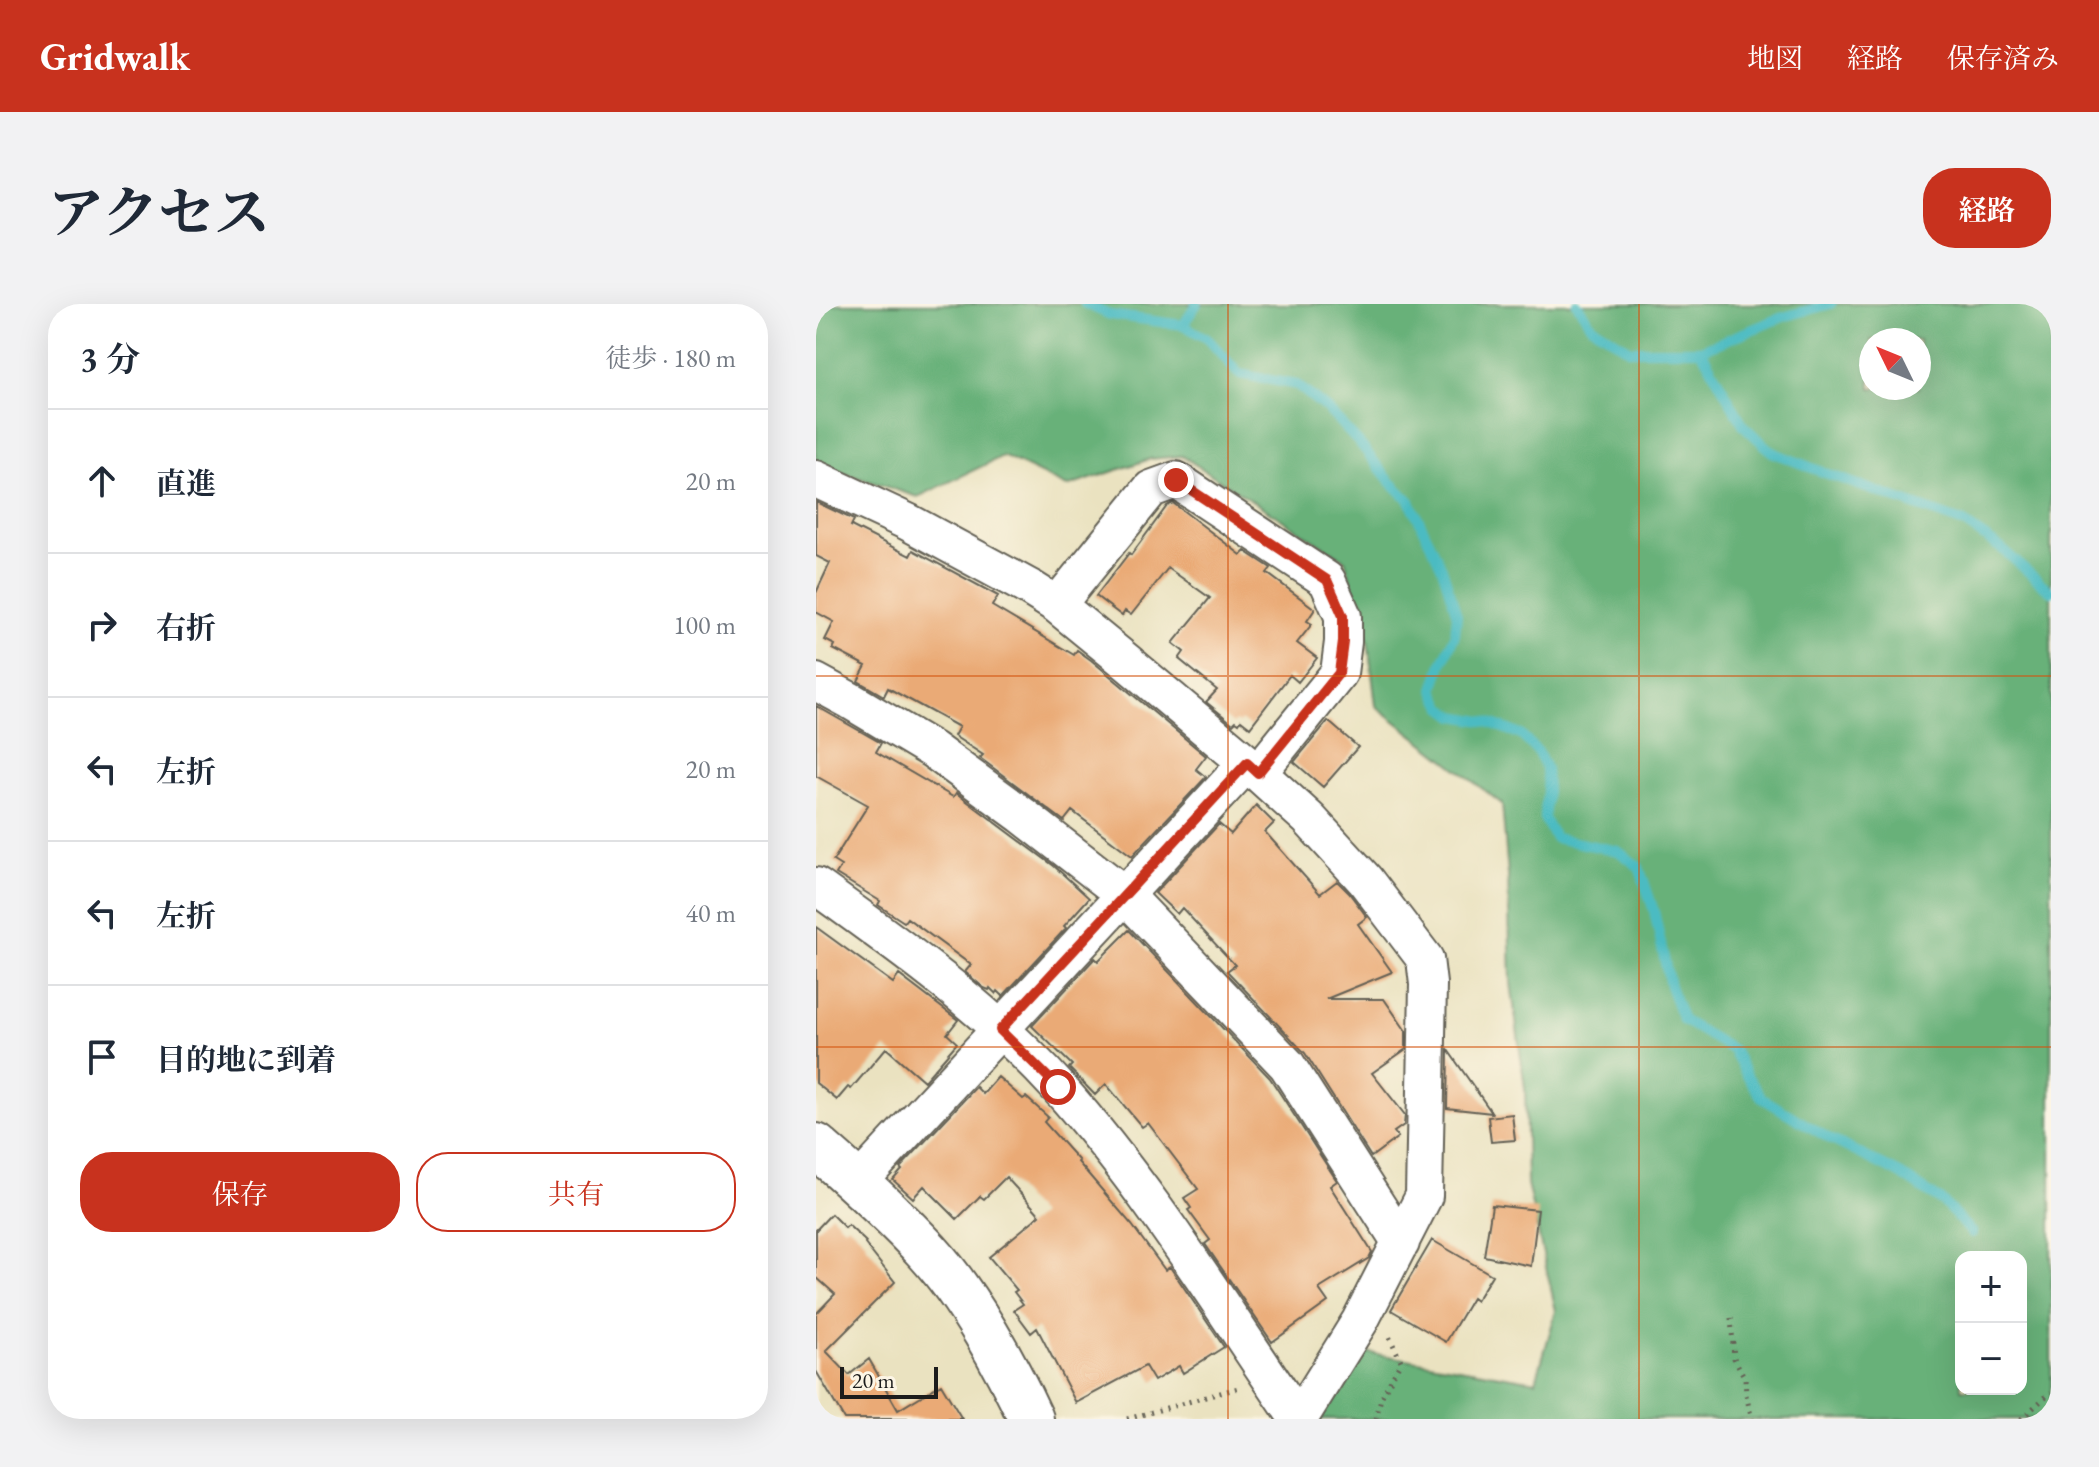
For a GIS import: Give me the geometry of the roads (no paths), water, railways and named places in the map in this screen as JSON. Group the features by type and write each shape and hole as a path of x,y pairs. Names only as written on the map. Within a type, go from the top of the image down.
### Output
{"street":[{"path":"816,479 908,522 1057,605 1309,819 1365,880 1425,959 1428,984 1424,1196 1360,1321 1299,1419 1153,1204 1058,1087 1000,1030 931,971 816,886"},
{"path":"858,1183 1125,895 1252,768 1339,673 1343,616 1327,580 1176,480 1151,489 1057,605"},
{"path":"816,682 933,750 1125,895 1287,1065 1401,1243"},
{"path":"816,1146 929,1254 962,1297 1012,1378 1031,1419"}],"waterway":[{"path":"1085,304 1110,315 1183,325 1208,339 1239,374 1297,385 1328,410 1410,501 1442,568 1457,615 1455,635 1434,689 1443,707 1455,716 1488,722 1521,735 1537,751 1546,768 1544,819 1555,838 1618,851 1639,867 1654,911 1670,986 1683,1020 1733,1050 1762,1098 1830,1139 1900,1174 1943,1202 1972,1233"},
{"path":"1183,325 1197,304"},
{"path":"1577,304 1592,326 1630,350 1701,350 1783,317 1831,304"},
{"path":"1701,350 1744,426 1772,452 1964,523 2002,549 2051,592"}]}
